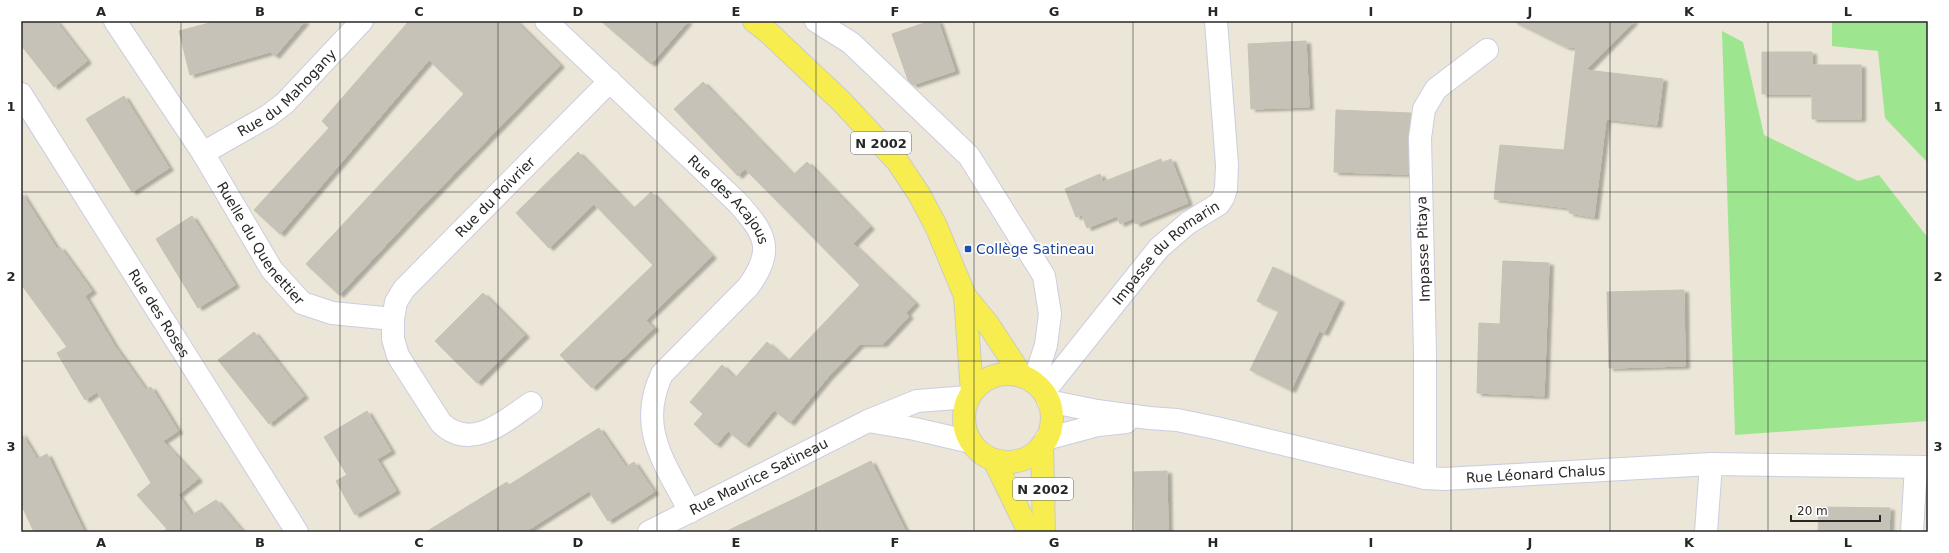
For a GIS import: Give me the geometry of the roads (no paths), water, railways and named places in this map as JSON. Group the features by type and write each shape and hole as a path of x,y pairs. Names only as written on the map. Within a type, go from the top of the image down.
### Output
{"main road":[{"name":"N 2002","path":"766,25 842,102 897,161 919,194 936,226 965,296 1037,388"},
{"name":"N 2002","path":"965,296 971,394"},
{"path":"1008,373 1037,388 1052,414 1051,427 1044,442 1033,455 1021,460 1007,462 994,460 981,453 971,442 966,432 964,420 965,408 971,394 982,382 994,376 1008,373"},
{"name":"N 2002","path":"1044,442 1044,532"},
{"name":"N 2002","path":"994,460 1029,532"}],"street":[{"name":"Ruelle du Quenettier","path":"115,21 203,153 272,270 302,303 332,313 393,319"},
{"name":"Rue du Mahogany","path":"203,153 268,116 285,103 362,21"},
{"name":"Rue des Acajous","path":"546,21 737,202 751,218 761,234 765,247 764,260 760,272 748,287 662,374 655,390 652,424 656,446 690,512"},
{"path":"816,21 851,43 969,156 1044,276 1050,314 1046,345 1037,388"},
{"name":"Impasse du Romarin","path":"1037,388 1159,248 1188,223 1219,204 1222,198 1226,189 1227,165 1216,21"},
{"name":"Impasse Pitaya","path":"1425,478 1426,353 1420,138 1424,109 1436,89 1487,50"},
{"name":"Rue du Poivrier","path":"393,319 396,302 404,289 610,81"},
{"name":"Rue des Roses","path":"21,94 297,532"},
{"path":"393,319 393,339 398,356 441,423 449,431 472,436 482,433 498,426 531,402"},
{"name":"Rue Léonard Chalus","path":"1037,388 1149,418 1178,420 1216,428 1425,478 1469,478 1711,464 1922,467"},
{"name":"Rue Maurice Satineau","path":"661,529 690,512 868,421 917,401 971,394"},
{"name":"Rue Léonard Chalus","path":"1044,442 1098,426 1149,418"},
{"path":"868,421 915,429 971,442"},
{"path":"1706,532 1711,464"},
{"path":"1912,532 1922,467"}],"place":[{"name":"Collège Satineau","path":"968,249"}]}
